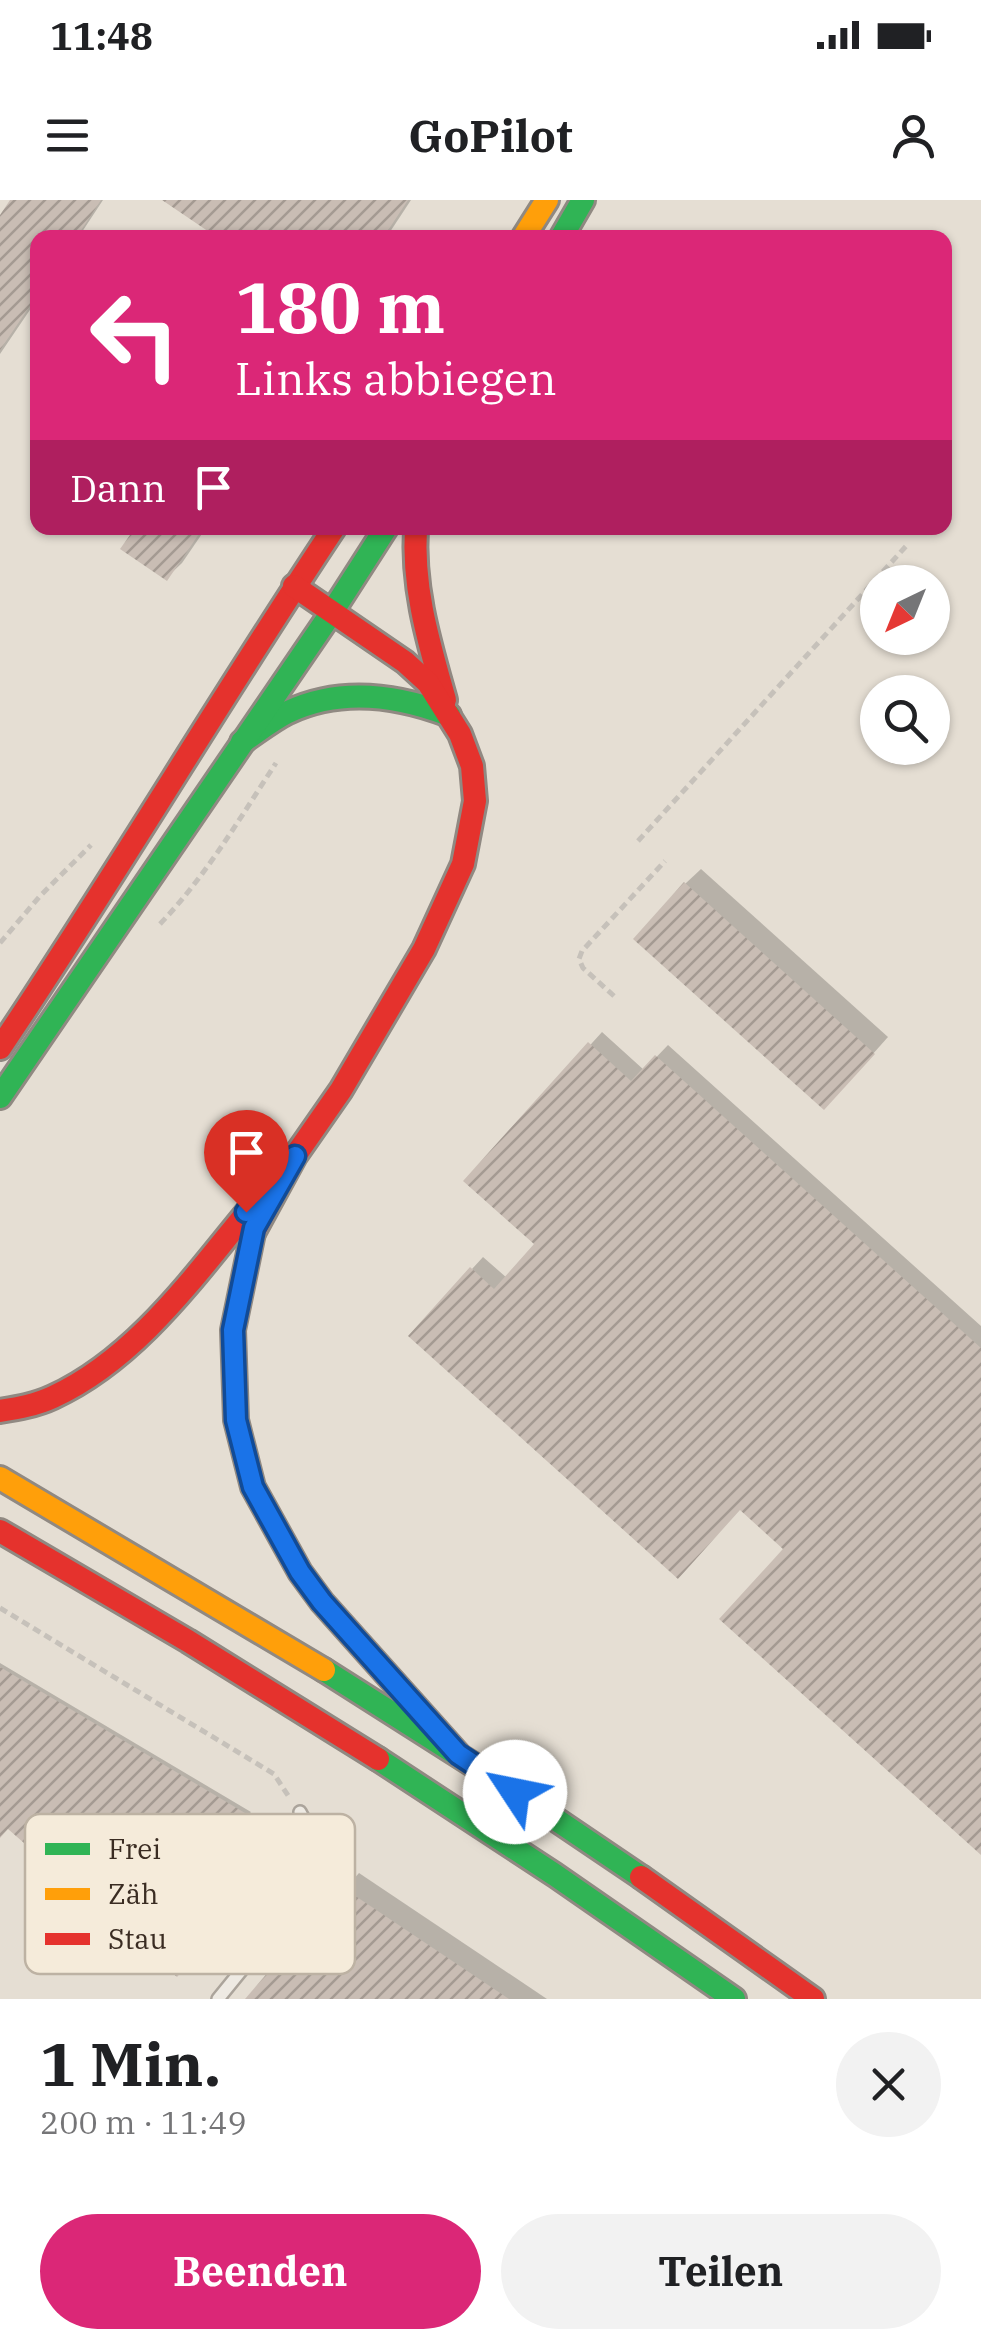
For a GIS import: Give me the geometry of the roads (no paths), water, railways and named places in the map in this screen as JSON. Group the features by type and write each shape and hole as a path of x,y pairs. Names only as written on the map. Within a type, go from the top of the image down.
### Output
{"main road":[{"path":"528,230 547,200"},
{"path":"565,230 582,200"},
{"path":"0,1048 329,535"},
{"path":"0,1097 382,535"},
{"path":"416,535 416,594 449,715"},
{"path":"294,586 406,662 428,683 460,734 472,766 475,801 462,864 424,949 254,1228 233,1330 236,1420 253,1487 300,1572 322,1602 458,1754"},
{"path":"242,742 288,712 352,694 422,704 449,715"},
{"path":"0,1410 52,1397 96,1372 124,1349 295,1156"},
{"path":"0,1478 138,1556 458,1754 814,1999"},
{"path":"0,1531 412,1780 603,1906 734,1999"}],"lane":[{"path":"218,1999 238,1974"}]}
